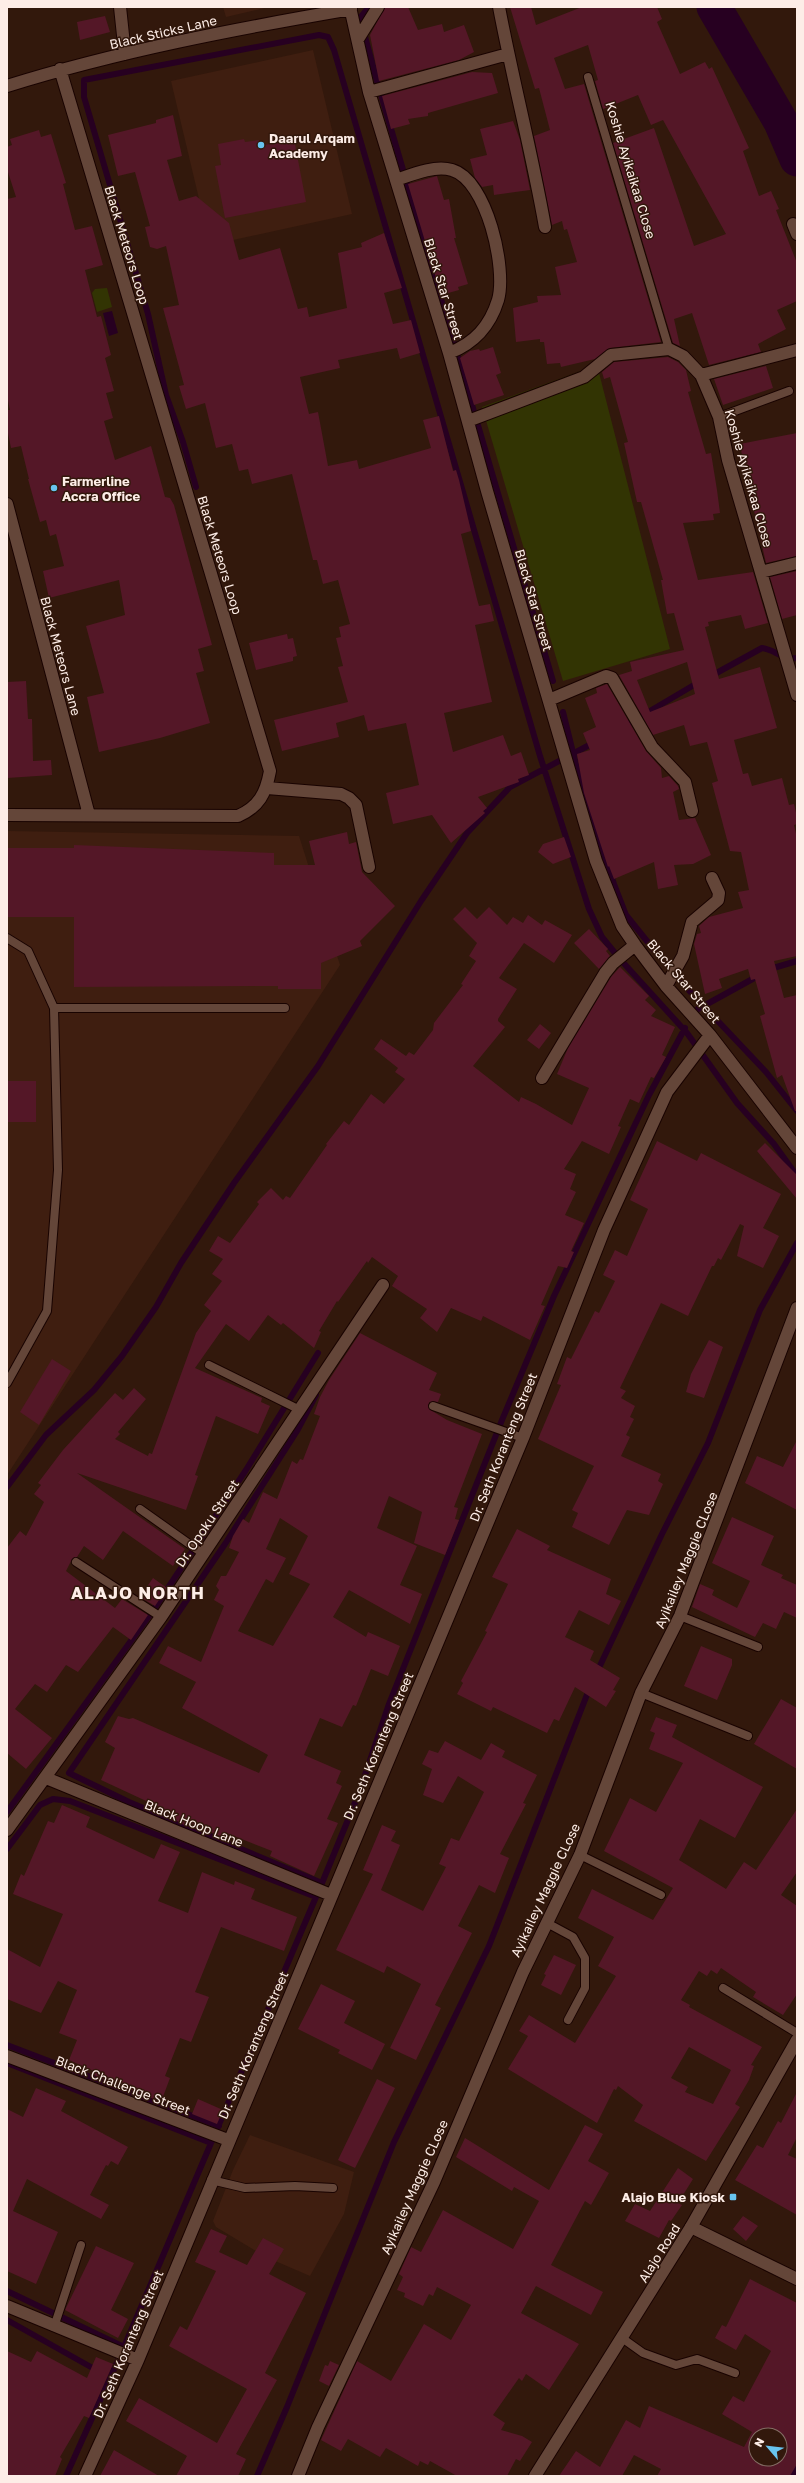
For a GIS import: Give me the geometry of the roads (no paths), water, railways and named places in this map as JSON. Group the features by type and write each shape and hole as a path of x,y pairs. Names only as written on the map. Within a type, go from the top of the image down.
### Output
{"street":[{"path":"120,7 125,54"},
{"path":"358,39 378,7"},
{"path":"499,7 508,54 533,158 545,227"},
{"name":"Black Sticks Lane","path":"7,86 60,69 125,54 245,28 350,8"},
{"name":"Black Star Street","path":"350,8 369,92 449,353 596,861 622,926 635,945 666,986 710,1035 797,1148"},
{"path":"369,92 508,54"},
{"name":"Black Meteors Loop","path":"7,815 238,816 251,810 259,802 267,788 270,771 60,69"},
{"path":"396,180 436,169 452,170 467,177 478,194 493,228 500,271 499,298 489,322 477,339 449,353"},
{"path":"468,421 584,378 612,355 669,349"},
{"name":"Koshie Ayikaikaa Close","path":"669,349 683,356 701,375 719,417 728,460 797,694"},
{"path":"701,375 797,350"},
{"name":"Black Meteors Lane","path":"7,504 89,815"},
{"path":"761,572 797,563"},
{"path":"549,700 606,676 612,678 652,747 685,782 692,811"},
{"path":"267,788 340,794 349,798 356,805 368,867"},
{"path":"666,986 683,956 692,922 718,900 719,893 712,878"},
{"path":"542,1078 605,972 613,963 635,945"},
{"name":"Dr. Seth Koranteng Street","path":"85,2476 138,2360 211,2180 523,1438 604,1230 667,1092 710,1035"},
{"name":"Dr. Opoku Street","path":"7,1830 161,1617 202,1553 383,1286"},
{"name":"Ayikailey Maggie CLose","path":"298,2476 318,2427 434,2182 523,1972 580,1855 641,1693 680,1616 797,1308"},
{"name":"Black Hoop Lane","path":"46,1778 331,1895"},
{"name":"Alajo Road","path":"535,2476 691,2227 797,2040"},
{"name":"Black Challenge Street","path":"7,2056 228,2140"},
{"path":"691,2227 797,2279"},
{"path":"7,2306 54,2327 138,2360"}],"lane":[{"name":"Koshie Ayikaikaa Close","path":"588,77 669,349"},
{"path":"719,417 790,391"},
{"path":"7,938 16,942 28,951 54,1008 58,1170 47,1311 7,1383"},
{"path":"54,1008 285,1008"},
{"path":"209,1365 300,1410"},
{"path":"433,1406 523,1438"},
{"path":"140,1509 202,1553"},
{"path":"76,1562 161,1617"},
{"path":"680,1616 758,1646"},
{"path":"641,1693 748,1736"},
{"path":"580,1855 661,1895"},
{"path":"547,1923 573,1937 585,1958 586,1988 568,2020"},
{"path":"723,1988 797,2033"},
{"path":"211,2180 245,2188 295,2186 333,2188"},
{"path":"54,2327 81,2245"},
{"path":"622,2338 644,2353 676,2365 697,2359 736,2373"}],"waterway":[{"path":"369,7 360,18 377,81 553,681"},
{"path":"714,7 781,122 797,159"},
{"path":"196,487 183,442 166,395 148,314 84,97 84,80 319,35 328,37 334,50 540,756 589,909 602,937 687,1033 737,1103 774,1144 797,1176"},
{"path":"711,676 762,648 786,658 797,658"},
{"path":"623,727 699,682"},
{"path":"563,712 583,793 626,915 659,956"},
{"path":"7,1487 46,1435 94,1390 122,1356 156,1307 181,1263 234,1183 318,1066 421,901 467,833 510,787 595,742"},
{"path":"770,969 797,961"},
{"path":"698,1009 758,976"},
{"path":"682,983 766,1072 797,1111"},
{"path":"316,1395 297,1431 225,1544 69,1773 129,1802 322,1883 359,1793 389,1704 502,1420 554,1296 649,1095 685,1028"},
{"path":"597,1672 662,1534 708,1443 760,1310 797,1243"},
{"path":"7,1812 154,1609 246,1470 318,1353"},
{"path":"257,2476 287,2407 394,2142 489,1946 590,1687"},
{"path":"7,1849 40,1805 53,1799 70,1801 316,1897 124,2347 66,2476"},
{"path":"7,2045 219,2126"},
{"path":"7,2063 211,2143"},
{"path":"7,2291 124,2347"},
{"path":"7,2320 98,2371"},
{"path":"792,2476 797,2467"}],"place":[{"name":"Daarul Arqam Academy","path":"261,145"},
{"name":"Farmerline Accra Office","path":"54,488"},
{"name":"Alajo Blue Kiosk","path":"733,2197"}],"district":[{"name":"ALAJO NORTH","path":"138,1593"}]}
